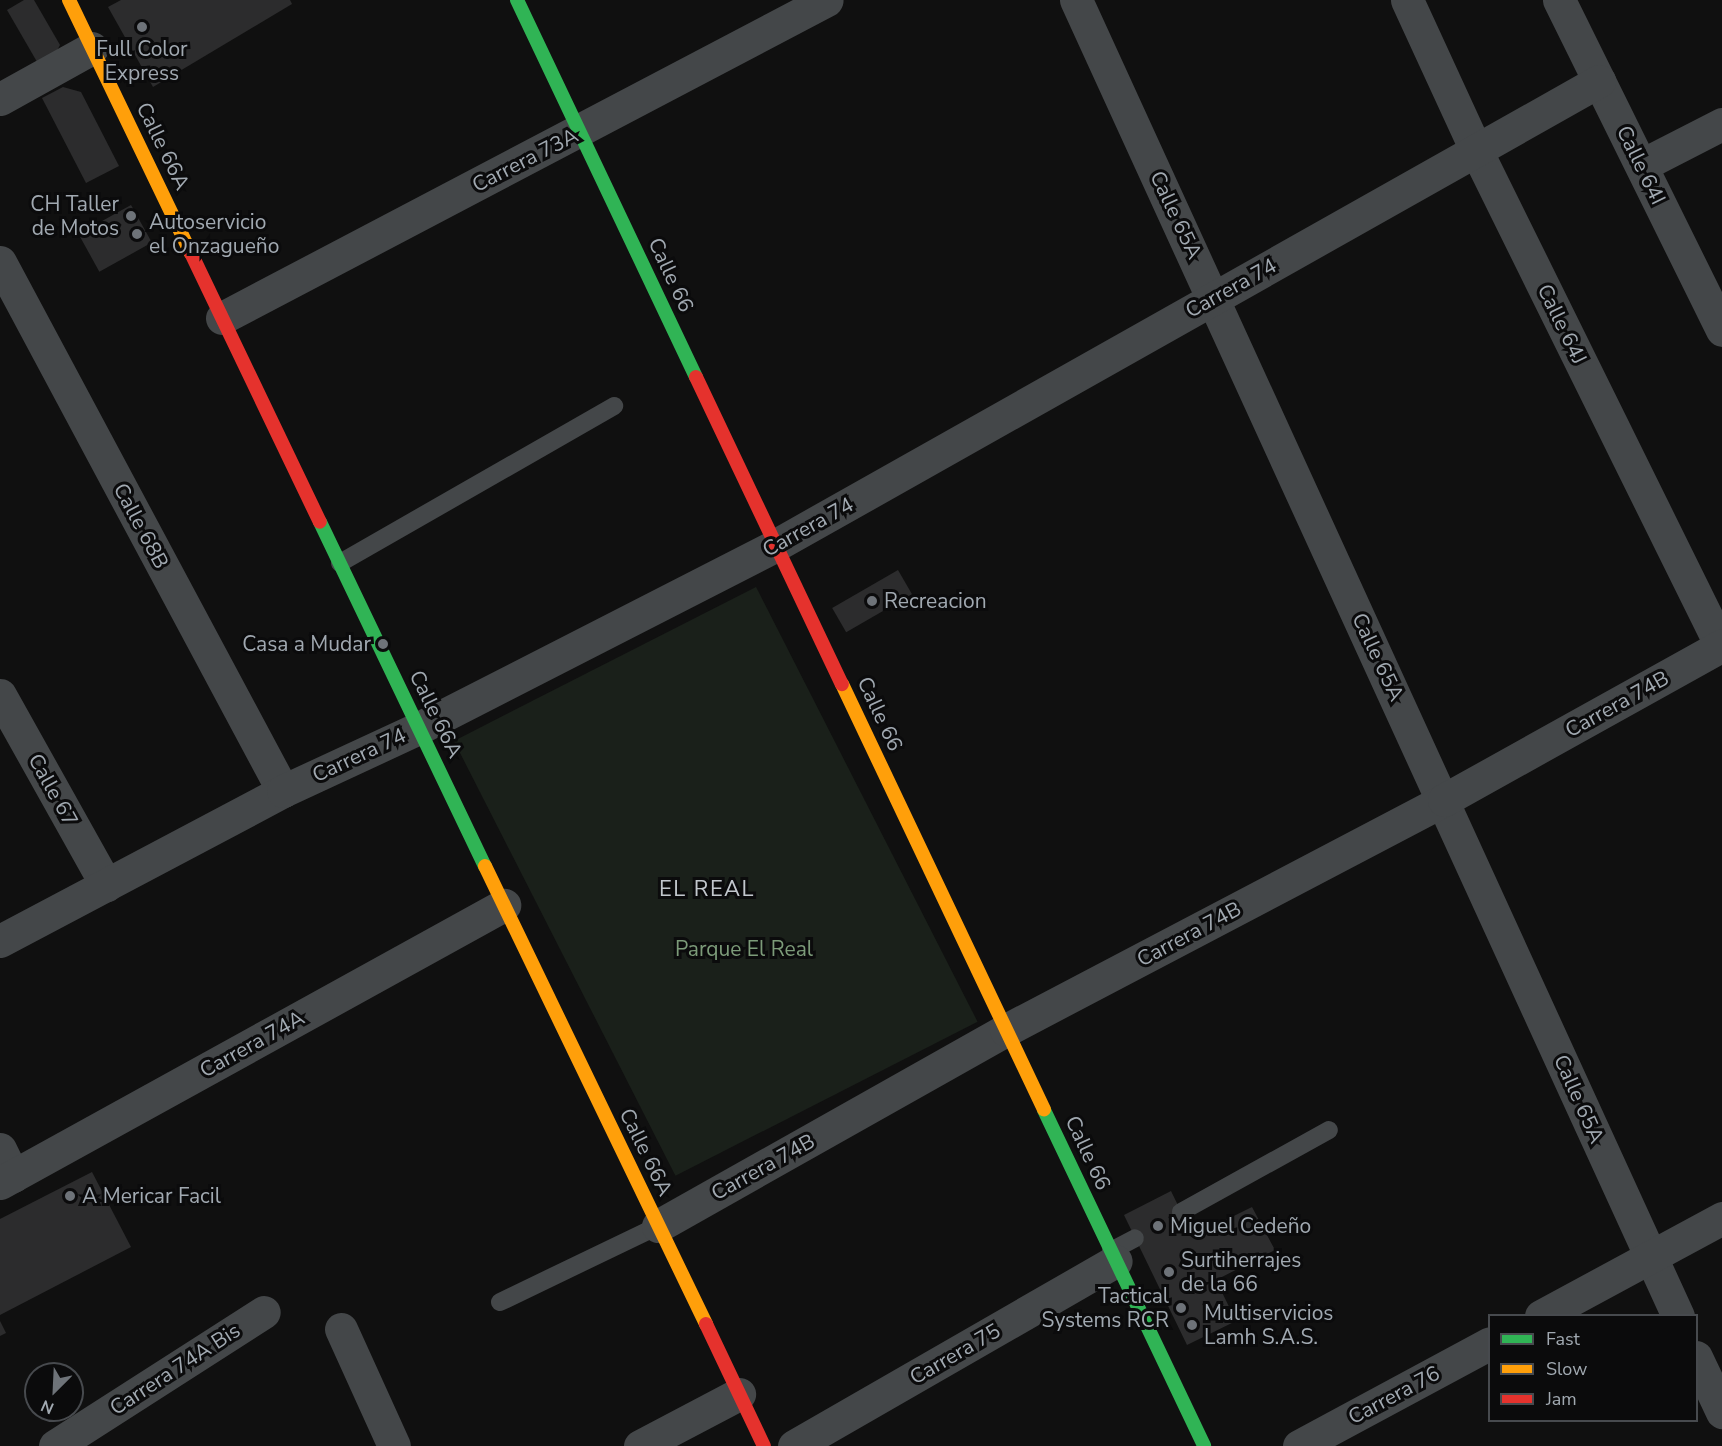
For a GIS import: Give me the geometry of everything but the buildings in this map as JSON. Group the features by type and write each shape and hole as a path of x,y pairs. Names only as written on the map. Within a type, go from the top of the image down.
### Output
{"street":[{"name":"Calle 66A","path":"69,0 764,1446"},
{"name":"Calle 66","path":"517,0 1006,1030 1121,1250 1204,1446"},
{"name":"Carrera 73A","path":"222,318 580,132 827,0"},
{"name":"Calle 65A","path":"1076,0 1214,297 1677,1314"},
{"name":"Calle 64J","path":"1407,0 1476,150 1721,646"},
{"name":"Calle 64I","path":"1559,0 1722,330"},
{"path":"0,99 92,48"},
{"name":"Carrera 74","path":"0,941 283,791 419,728 776,545 1599,81"},
{"path":"1642,165 1722,124"},
{"name":"Calle 68B","path":"0,262 283,791"},
{"name":"Carrera 74B","path":"658,1226 1006,1030 1444,800 1721,646"},
{"name":"Calle 67","path":"0,695 106,885"},
{"name":"Carrera 74A","path":"4,1170 504,905"},
{"path":"1545,1314 1722,1218"},
{"name":"Carrera 75","path":"794,1446 1121,1250"},
{"name":"Carrera 74A Bis","path":"55,1446 264,1312"},
{"path":"341,1329 394,1446"},
{"name":"Carrera 76","path":"1299,1446 1488,1345"},
{"path":"1698,1361 1722,1412"},
{"path":"640,1446 739,1394"}],"lane":[{"path":"340,563 614,406"},
{"path":"1181,1212 1329,1130"},
{"path":"500,1302 658,1226"}],"green space":[{"name":"Parque El Real","path":"756,587 978,1022 675,1176 454,741"}],"traffic: fast":[{"path":"517,0 696,377"},
{"path":"320,522 485,866"},
{"path":"1044,1110 1204,1446"}],"traffic: slow":[{"path":"69,0 191,253"},
{"path":"842,684 1044,1110"},
{"path":"485,866 706,1324"}],"traffic: jam":[{"path":"191,253 320,522"},
{"path":"696,377 842,684"},
{"path":"706,1324 764,1446"}],"place":[{"name":"Full Color Express","path":"142,27"},
{"name":"CH Taller de Motos","path":"131,216"},
{"name":"Autoservicio el Onzagueño","path":"137,234"},
{"name":"Recreacion","path":"872,601"},
{"name":"Casa a Mudar","path":"383,644"},
{"name":"A Mericar Facil","path":"70,1196"},
{"name":"Miguel Cedeño","path":"1158,1226"},
{"name":"Surtiherrajes de la 66","path":"1169,1272"},
{"name":"Tactical Systems RCR","path":"1181,1308"},
{"name":"Multiservicios Lamh S.A.S.","path":"1192,1325"}],"district":[{"name":"EL REAL","path":"707,890"}]}
